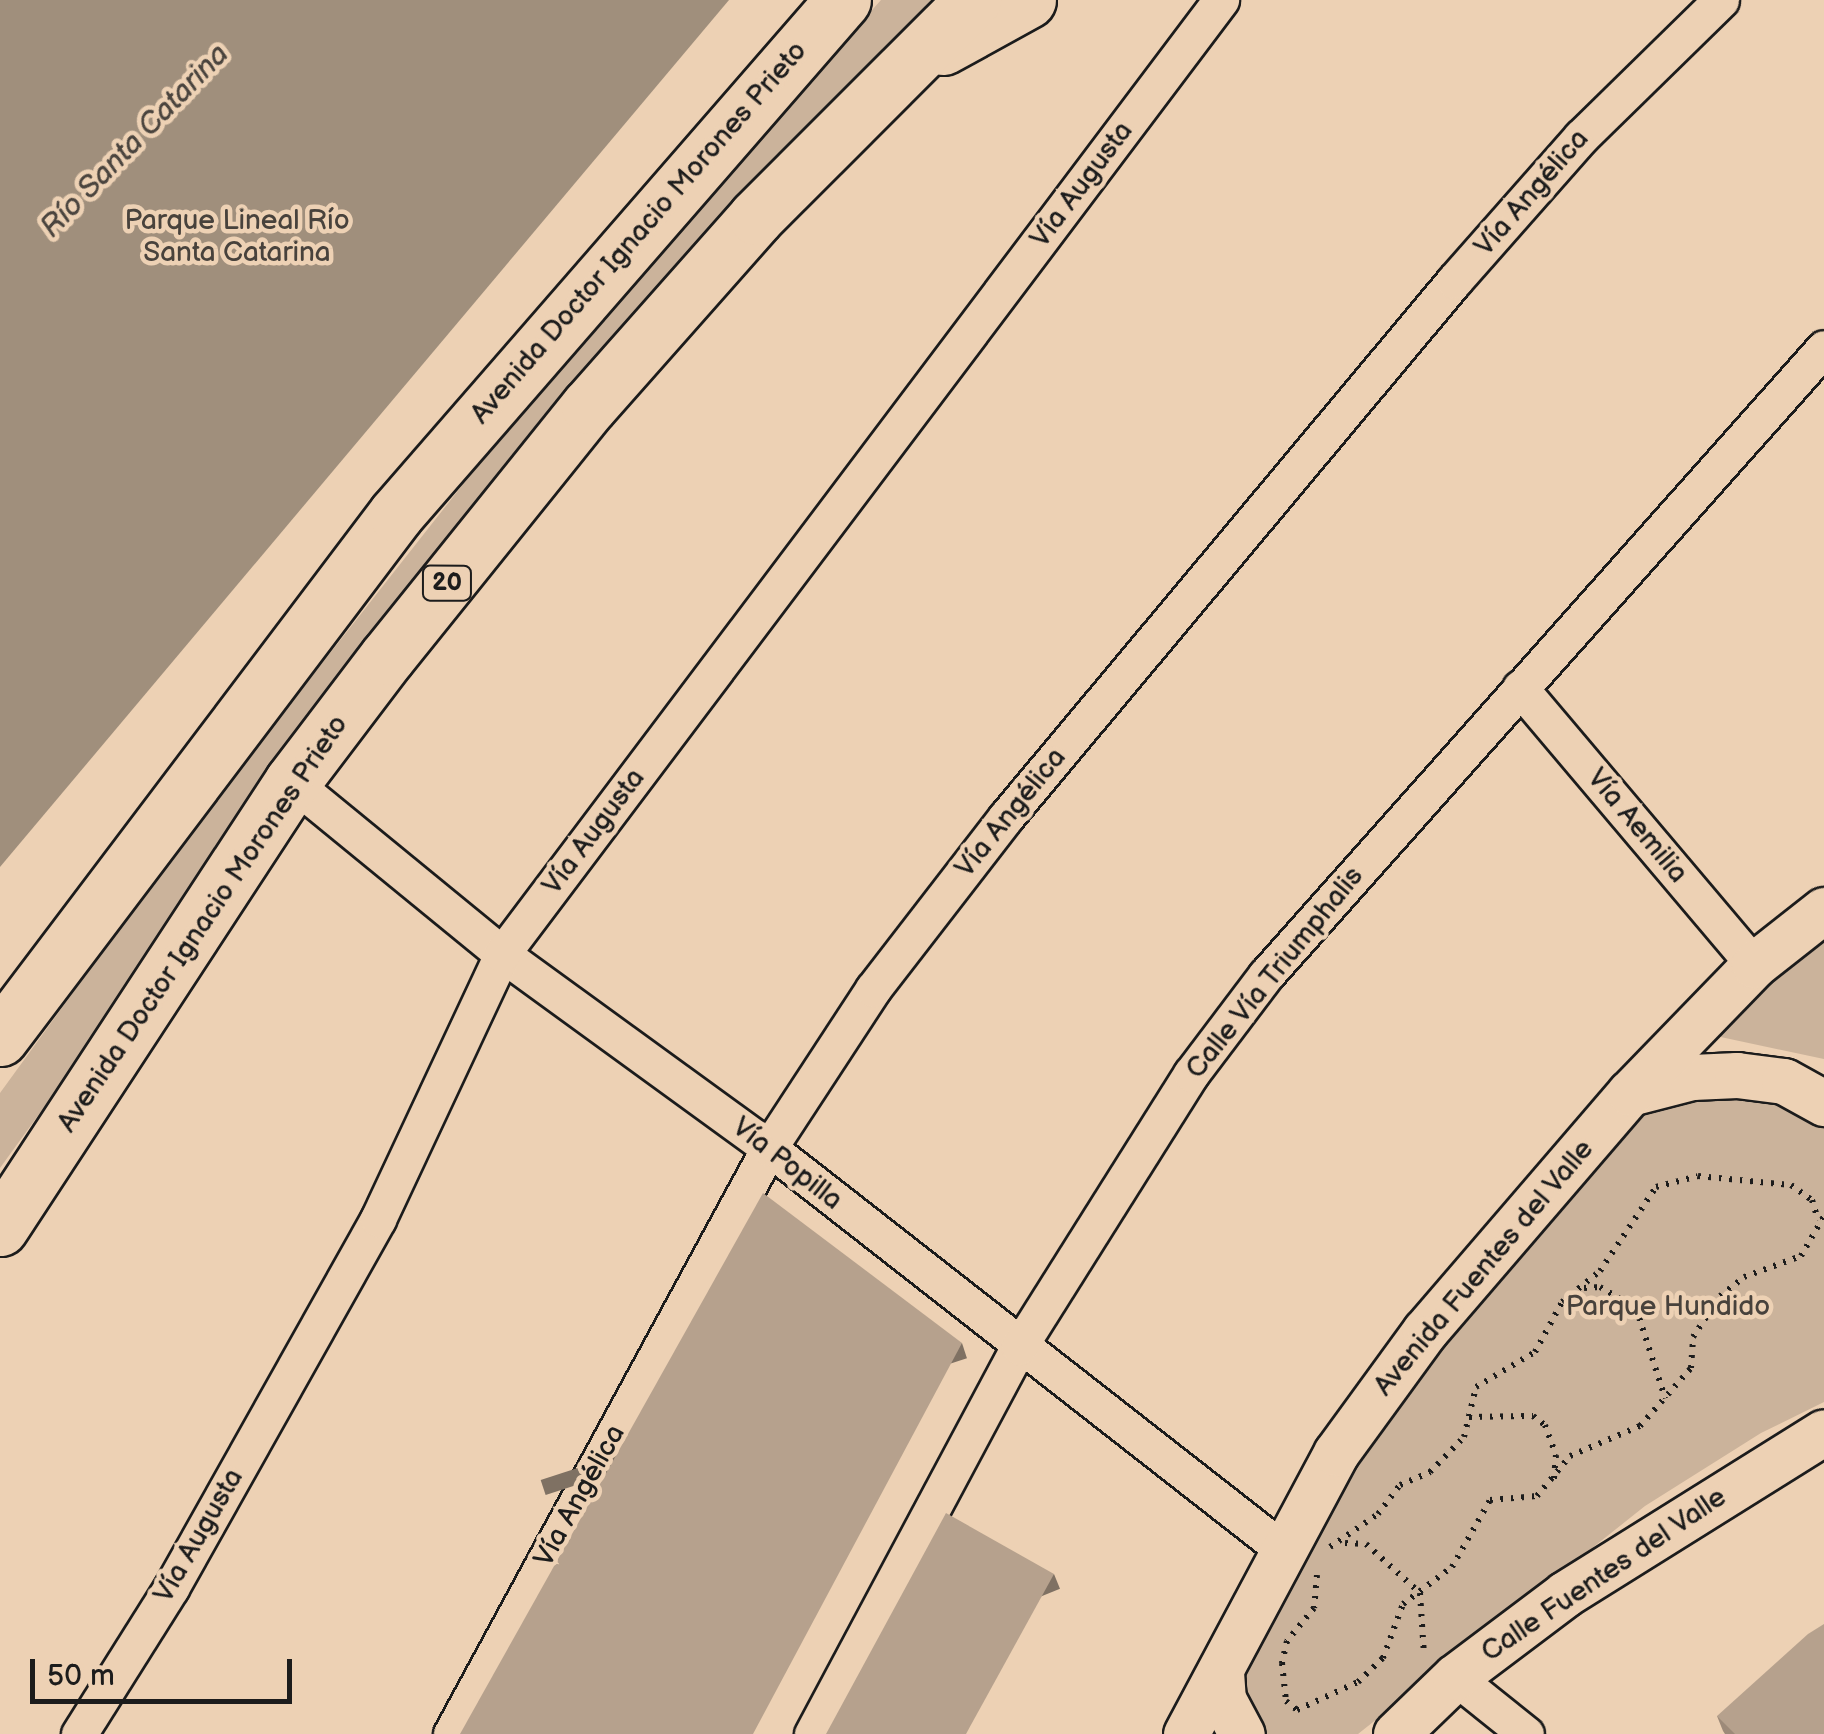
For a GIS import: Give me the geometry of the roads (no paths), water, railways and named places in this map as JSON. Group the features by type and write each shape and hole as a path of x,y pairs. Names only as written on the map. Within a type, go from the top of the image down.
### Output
{"main road":[{"name":"Avenida Doctor Ignacio Morones Prieto","path":"0,1038 396,514 843,0"},
{"name":"Avenida Doctor Ignacio Morones Prieto","path":"0,1228 292,782 589,406 756,217 896,72 973,0"},
{"path":"896,72 1028,0"}],"street":[{"name":"Vía Augusta","path":"79,1734 171,1588 378,1219 502,954 1221,0"},
{"name":"Vía Angélica","path":"451,1734 769,1148 873,989 1157,635 1580,136 1721,0"},
{"name":"Calle Vía Triumphalis","path":"812,1734 1019,1348 1192,1074 1256,989 1824,348"},
{"name":"Vía Aemilia","path":"1520,688 1754,964"},
{"name":"Vía Popilla","path":"292,782 502,954 769,1148 1019,1348 1300,1557"},
{"name":"Avenida Fuentes del Valle","path":"1186,1734 1220,1672 1300,1557 1336,1454 1425,1331 1630,1093 1754,964 1824,910"},
{"path":"1630,1093 1692,1076 1737,1075 1784,1082 1824,1103"},
{"name":"Calle Fuentes del Valle","path":"1396,1734 1446,1686 1565,1594 1824,1432"},
{"path":"1220,1672 1223,1699 1242,1734"},
{"path":"1446,1686 1526,1734"}],"water":[{"name":"Río Santa Catarina","path":"0,0 729,0 0,867"}],"park label":[{"name":"Parque Lineal Río Santa Catarina","path":"237,237"},
{"name":"Parque Hundido","path":"1668,1307"}]}
